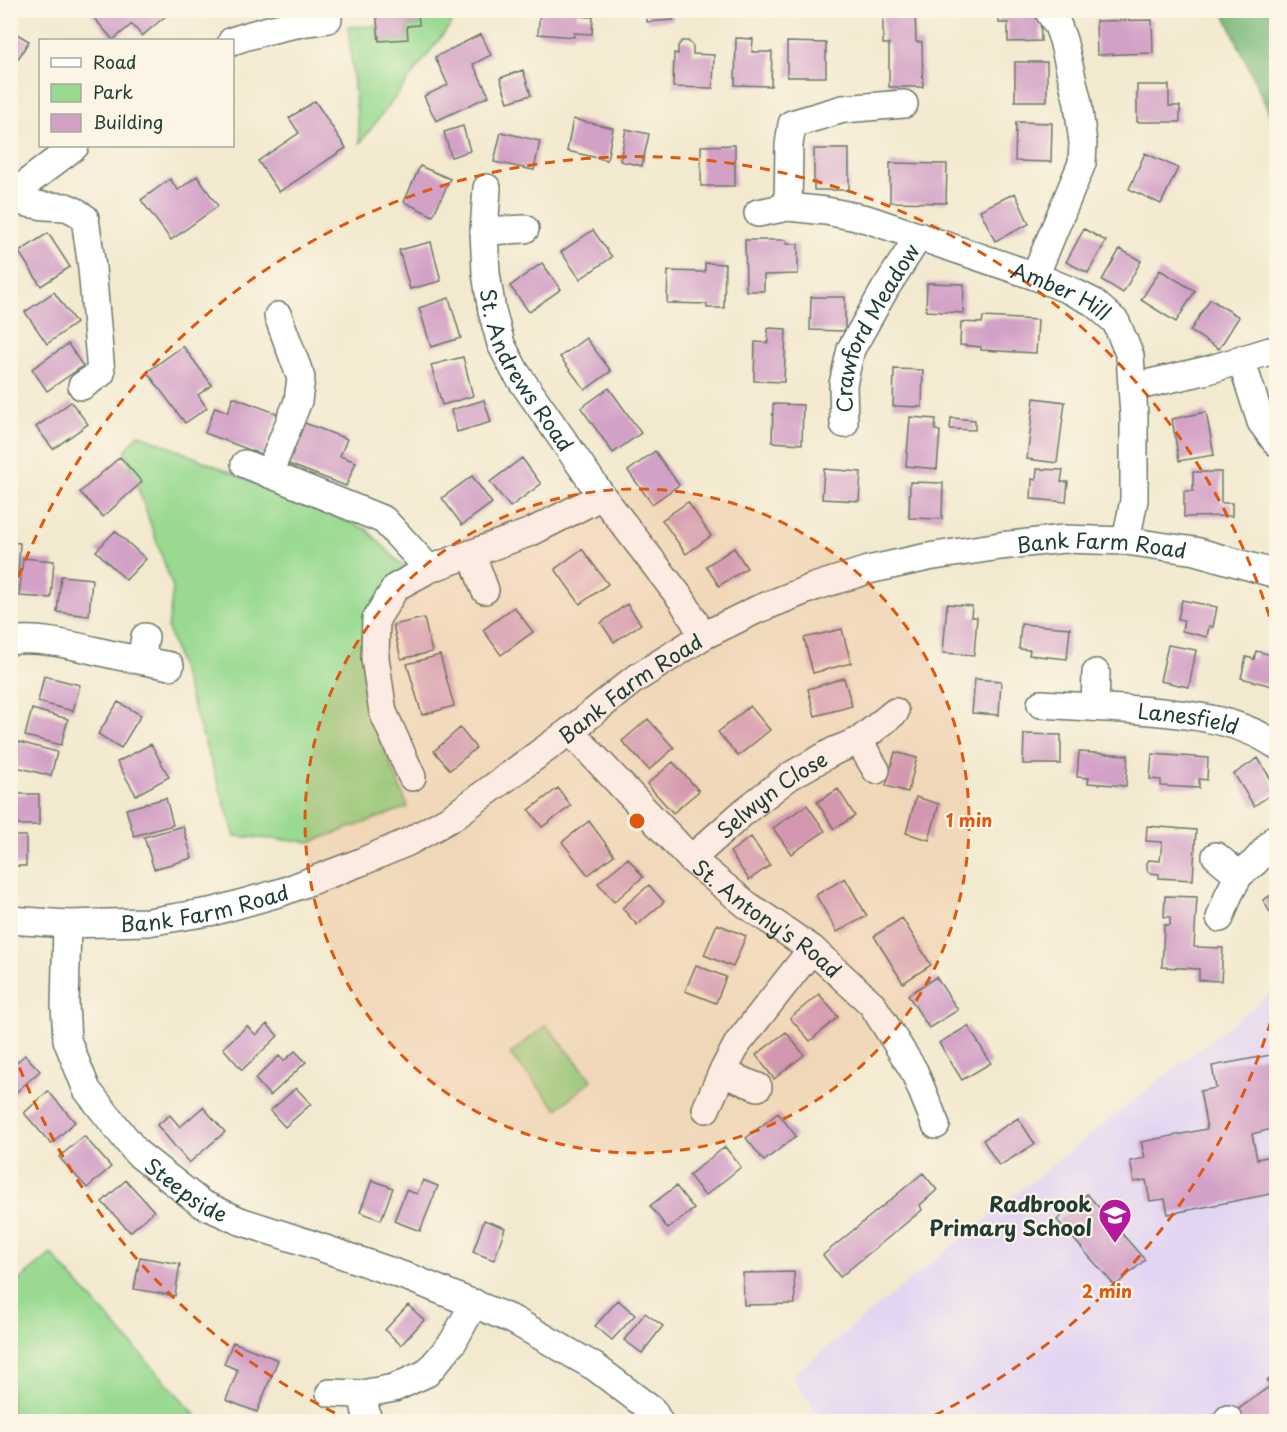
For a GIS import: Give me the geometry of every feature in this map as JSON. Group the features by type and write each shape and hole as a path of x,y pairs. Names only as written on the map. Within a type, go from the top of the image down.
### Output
{"street":[{"path":"1035,276 1083,163 1078,103 1063,40 1048,10"},
{"path":"234,40 265,30 328,19"},
{"path":"788,207 789,145 792,124 843,109 904,104"},
{"path":"10,199 74,147"},
{"name":"St. Andrews Road","path":"487,188 484,231 486,273 492,311 501,344 515,372 602,496 682,600 703,636"},
{"path":"10,199 44,206 66,207 85,219 93,268 101,373 82,386"},
{"name":"Amber Hill","path":"758,213 788,207 867,219 1035,276 1069,290 1093,302 1116,322 1130,356 1133,387 1134,500 1126,541"},
{"path":"484,231 525,229"},
{"name":"Crawford Meadow","path":"844,424 843,384 851,349 885,289 919,236"},
{"path":"278,316 301,378 298,401 257,469 384,520 429,569"},
{"path":"1133,387 1208,370 1270,351"},
{"path":"1241,360 1261,422 1276,442"},
{"path":"412,777 383,712 375,658 376,619 396,587 429,569 531,532 602,496"},
{"name":"Bank Farm Road","path":"10,920 67,924 148,922 215,910 282,892 408,842 451,818 570,731 632,681 703,636 756,610 814,587 868,570 928,557 1064,539 1126,541 1195,551 1276,574"},
{"path":"472,555 484,590"},
{"path":"10,641 22,639 143,649 170,666"},
{"path":"1095,707 1096,673"},
{"name":"Lanesfield","path":"1041,704 1167,713 1203,718 1264,736 1276,745"},
{"name":"Selwyn Close","path":"691,859 746,810 790,776 834,751 859,741 896,712"},
{"name":"St. Antony's Road","path":"570,731 691,859 747,904 812,949 872,1004 914,1071 936,1125"},
{"path":"859,741 876,770"},
{"path":"1220,918 1239,875 1276,838"},
{"path":"1216,856 1239,875"},
{"name":"Steepside","path":"67,924 65,1005 67,1040 87,1090 137,1153 202,1204 240,1221 413,1279 513,1320 595,1367 653,1411 659,1422"},
{"path":"706,1109 738,1043 812,949"},
{"path":"722,1073 758,1087"},
{"path":"330,1393 362,1394 394,1388 427,1373 453,1342 474,1303"},
{"path":"362,1394 368,1422"}],"shaded area":[{"name":"Radbrook Primary School","path":"1276,989 1276,1421 823,1421 792,1376 1074,1147"}],"green space":[{"path":"418,11 461,11 360,143 348,27 377,26 379,41 408,39 407,26 419,25"},
{"path":"1223,11 1276,11 1276,128"},
{"path":"139,434 366,529 404,567 368,613 369,711 408,807 311,842 235,836 168,629 173,588 125,451"},
{"path":"546,1025 592,1080 557,1109 510,1054"},
{"path":"51,1254 201,1421 11,1421 11,1287"}],"building":[{"path":"93,10 165,10 168,14 142,36 132,24 112,39 90,13"},
{"path":"376,10 418,10 419,25 407,26 408,39 379,41"},
{"path":"540,10 577,10 577,16 593,17 592,34 574,33 574,37 538,34"},
{"path":"647,10 673,10 673,20 647,22"},
{"path":"883,10 915,10 916,42 922,42 923,87 889,87 889,44 883,44"},
{"path":"998,10 1040,10 1041,41 1008,42 1008,23 999,23"},
{"path":"1152,20 1153,53 1097,55 1096,21"},
{"path":"10,30 29,41 10,72"},
{"path":"481,34 491,55 473,64 489,96 436,121 424,96 448,85 435,57"},
{"path":"736,38 753,39 752,52 772,52 771,86 735,85"},
{"path":"682,41 688,41 693,46 693,54 714,55 713,88 673,87 674,53 678,54 678,46"},
{"path":"787,42 826,43 826,77 787,77"},
{"path":"1015,62 1047,62 1047,101 1015,101"},
{"path":"523,70 531,95 508,102 500,78"},
{"path":"1137,85 1169,85 1169,106 1180,106 1180,122 1137,122"},
{"path":"315,101 346,148 279,192 258,161 299,133 289,118"},
{"path":"573,119 613,128 607,160 567,151"},
{"path":"1016,122 1052,123 1051,162 1015,161"},
{"path":"463,126 470,151 451,157 444,132"},
{"path":"626,129 649,134 642,166 620,161"},
{"path":"501,132 540,141 534,170 494,162"},
{"path":"735,145 735,186 701,186 701,146"},
{"path":"814,149 849,149 849,190 814,190"},
{"path":"1145,153 1178,168 1161,204 1129,189"},
{"path":"890,163 947,164 946,203 890,202"},
{"path":"420,166 450,179 433,216 404,202"},
{"path":"197,176 218,206 171,240 141,200 170,179 178,190"},
{"path":"1015,193 1029,224 995,241 980,210"},
{"path":"1084,229 1106,241 1088,273 1066,262"},
{"path":"593,230 612,257 580,279 561,252"},
{"path":"48,233 70,267 41,286 19,252"},
{"path":"745,240 786,240 786,244 798,244 798,274 764,275 764,291 746,291"},
{"path":"431,242 441,281 410,289 399,250"},
{"path":"1120,249 1141,261 1123,293 1102,280"},
{"path":"542,263 561,289 529,312 510,286"},
{"path":"705,263 725,264 724,308 707,308 707,304 667,303 668,271 705,272"},
{"path":"1160,270 1195,291 1176,322 1141,300"},
{"path":"927,283 964,284 963,313 926,311"},
{"path":"54,292 76,323 47,344 25,312"},
{"path":"811,297 845,297 845,331 810,330"},
{"path":"449,298 461,338 431,347 419,308"},
{"path":"1210,299 1239,317 1219,349 1190,331"},
{"path":"983,317 1038,320 1036,353 981,350 981,347 960,345 961,322 982,323"},
{"path":"768,328 786,329 784,382 754,381 755,342 768,343"},
{"path":"586,338 611,371 585,390 560,357"},
{"path":"68,344 83,366 47,391 32,369"},
{"path":"183,346 212,385 198,395 207,408 185,423 147,372"},
{"path":"463,357 473,396 442,405 431,365"},
{"path":"894,369 923,370 922,407 893,406"},
{"path":"609,388 641,433 613,453 581,408"},
{"path":"233,397 278,414 263,455 205,433 215,407 228,412"},
{"path":"1034,398 1065,402 1057,463 1027,459"},
{"path":"484,400 491,422 457,432 451,410"},
{"path":"71,402 88,424 53,449 36,427"},
{"path":"773,404 803,405 802,444 772,442"},
{"path":"1206,412 1214,455 1179,461 1172,419"},
{"path":"910,417 936,419 935,430 940,431 937,469 906,466"},
{"path":"951,418 975,420 975,430 950,429"},
{"path":"302,422 347,439 340,456 356,462 346,486 286,463"},
{"path":"655,451 679,485 652,504 628,471"},
{"path":"120,457 142,482 103,517 80,492"},
{"path":"522,458 541,484 510,507 490,482"},
{"path":"824,469 861,472 859,501 822,499"},
{"path":"1037,469 1063,470 1061,482 1068,482 1066,502 1031,499 1032,479 1036,480"},
{"path":"1193,472 1221,472 1221,503 1232,503 1232,516 1184,517 1184,491 1193,491"},
{"path":"472,476 492,503 462,525 442,498"},
{"path":"910,482 943,483 942,519 909,518"},
{"path":"688,502 711,536 686,554 662,520"},
{"path":"115,531 146,559 126,580 96,551"},
{"path":"10,542 20,543 18,573 10,573"},
{"path":"734,548 747,568 719,586 706,566"},
{"path":"582,549 608,584 580,604 555,569"},
{"path":"23,558 54,561 51,598 19,596"},
{"path":"61,576 92,579 89,616 57,612"},
{"path":"1182,600 1217,607 1213,627 1209,626 1207,637 1182,631 1184,620 1178,619"},
{"path":"627,604 641,624 614,642 601,623"},
{"path":"947,604 972,606 971,617 977,617 974,655 943,653"},
{"path":"514,607 533,632 501,655 483,630"},
{"path":"424,618 432,652 401,659 393,625"},
{"path":"1021,624 1070,628 1067,659 1029,655 1030,650 1019,649"},
{"path":"842,629 851,663 813,673 804,638"},
{"path":"1168,645 1196,650 1189,687 1160,681"},
{"path":"1256,651 1276,656 1276,687 1241,678 1246,657 1254,659"},
{"path":"440,655 454,706 422,715 407,664"},
{"path":"44,676 80,685 73,711 38,702"},
{"path":"844,678 852,706 815,716 808,689"},
{"path":"975,679 1001,681 999,715 972,713"},
{"path":"118,702 141,715 121,748 98,734"},
{"path":"750,706 770,730 738,756 718,732"},
{"path":"32,709 68,719 61,745 25,736"},
{"path":"648,719 674,748 649,770 622,741"},
{"path":"460,728 476,748 450,770 434,751"},
{"path":"1024,734 1061,735 1061,764 1023,764"},
{"path":"19,742 57,752 51,776 13,766"},
{"path":"151,744 169,777 136,795 117,762"},
{"path":"895,752 917,758 908,792 886,786"},
{"path":"1079,752 1128,755 1126,786 1088,783 1089,778 1077,777"},
{"path":"1152,754 1208,758 1207,780 1199,779 1199,788 1161,786 1161,780 1150,779"},
{"path":"1258,758 1276,791 1254,806 1234,774"},
{"path":"673,762 699,791 673,813 647,784"},
{"path":"558,788 571,806 542,827 529,810"},
{"path":"838,789 855,816 834,829 817,802"},
{"path":"10,794 39,794 39,825 10,825"},
{"path":"916,797 939,804 929,840 906,833"},
{"path":"166,798 173,825 134,836 126,809"},
{"path":"807,805 825,831 791,854 773,828"},
{"path":"589,821 614,855 588,875 562,842"},
{"path":"183,826 192,858 154,869 144,837"},
{"path":"1147,826 1196,830 1193,880 1159,878 1159,874 1149,873 1147,863 1149,860 1160,861 1162,842 1146,841"},
{"path":"10,836 26,836 26,866 10,866"},
{"path":"751,837 770,865 749,880 730,852"},
{"path":"628,858 643,877 614,902 598,883"},
{"path":"845,878 867,916 837,932 816,895"},
{"path":"649,885 664,902 637,925 622,908"},
{"path":"1276,892 1276,923 1263,900"},
{"path":"1165,896 1197,897 1194,947 1223,948 1221,981 1199,980 1199,969 1162,967 1164,925 1170,925 1170,917 1164,917"},
{"path":"902,918 931,965 903,983 874,936"},
{"path":"717,924 746,936 733,967 704,955"},
{"path":"696,965 726,977 716,1003 685,991"},
{"path":"936,977 958,1010 929,1028 908,995"},
{"path":"819,994 838,1017 810,1041 790,1018"},
{"path":"267,1024 278,1036 242,1070 223,1048 247,1026 256,1035"},
{"path":"968,1026 991,1063 962,1080 939,1043"},
{"path":"786,1032 804,1055 774,1079 756,1055"},
{"path":"295,1051 306,1062 270,1096 255,1079 279,1056 284,1061"},
{"path":"1276,1054 1276,1128 1252,1134 1257,1159 1276,1155 1276,1193 1168,1214 1165,1199 1150,1201 1146,1180 1134,1182 1130,1161 1145,1158 1141,1142 1207,1129 1200,1091 1216,1088 1212,1066"},
{"path":"25,1055 40,1071 14,1094 10,1090 10,1068"},
{"path":"296,1088 311,1104 285,1127 270,1111"},
{"path":"48,1091 75,1122 51,1144 24,1113"},
{"path":"203,1107 225,1132 189,1163 157,1125 170,1115 180,1127"},
{"path":"778,1113 796,1136 764,1161 746,1138"},
{"path":"1018,1118 1035,1144 999,1166 983,1140"},
{"path":"84,1136 111,1167 87,1188 59,1157"},
{"path":"725,1147 741,1167 705,1196 689,1175"},
{"path":"923,1173 937,1190 920,1205 922,1210 840,1277 823,1255"},
{"path":"126,1180 154,1211 130,1232 102,1202"},
{"path":"372,1180 393,1188 381,1220 360,1212"},
{"path":"423,1180 438,1186 420,1231 394,1221 406,1190 417,1194"},
{"path":"676,1186 694,1209 668,1229 650,1206"},
{"path":"1087,1194 1145,1260 1115,1286 1057,1220"},
{"path":"484,1220 505,1228 494,1260 473,1252"},
{"path":"140,1257 180,1264 175,1296 134,1289"},
{"path":"794,1272 795,1304 744,1305 743,1273"},
{"path":"618,1300 635,1315 612,1340 595,1326"},
{"path":"408,1305 424,1320 401,1345 385,1330"},
{"path":"645,1313 663,1326 642,1353 624,1340"},
{"path":"233,1342 278,1360 257,1412 226,1400 238,1370 224,1364"},
{"path":"1276,1374 1276,1422 1239,1422 1233,1413 1270,1386 1267,1381"}],"place":[{"name":"Radbrook Primary School","path":"1115,1244"}]}
